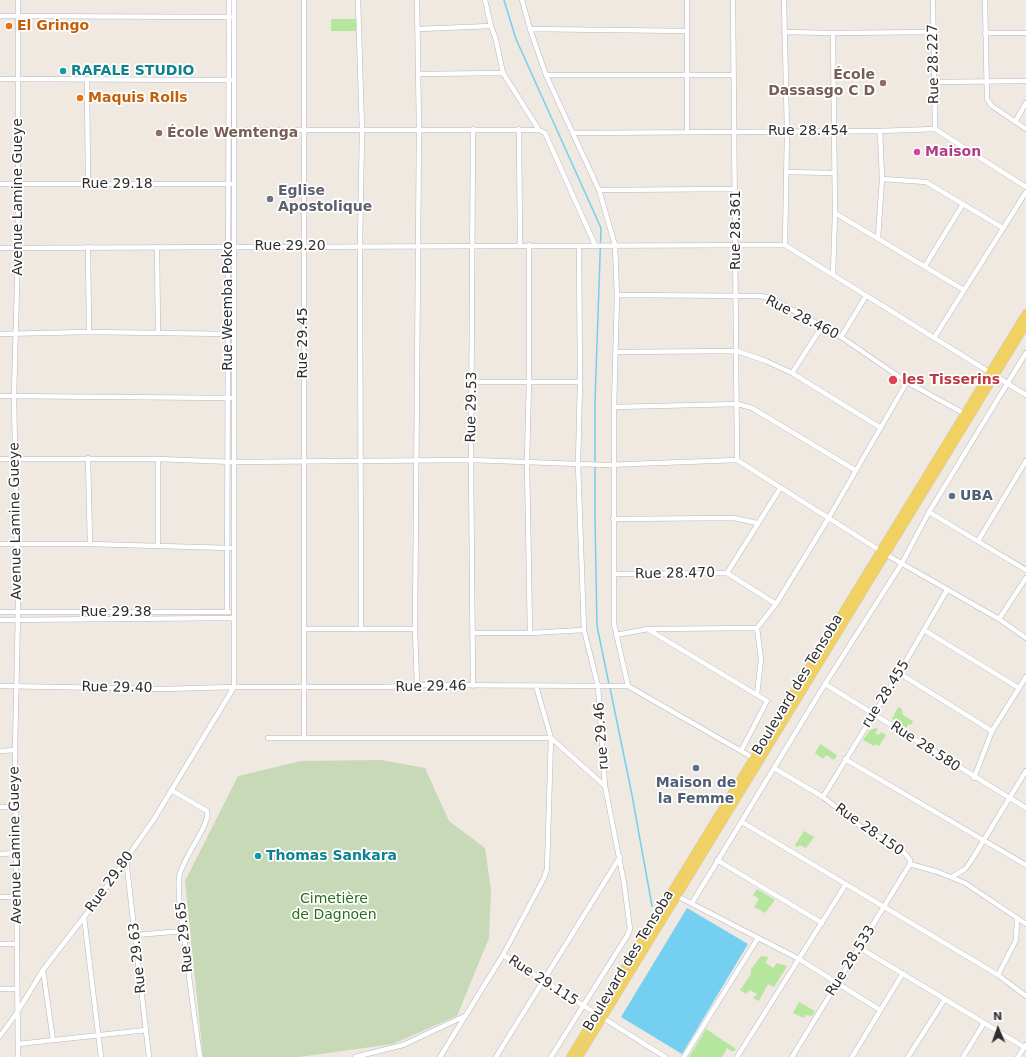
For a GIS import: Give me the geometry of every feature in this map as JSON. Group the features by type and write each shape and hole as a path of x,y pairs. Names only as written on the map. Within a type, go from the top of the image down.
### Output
{"main road":[{"name":"Boulevard des Tensoba","path":"570,1057 757,760 884,553 993,374 1026,313"},
{"name":"Boulevard des Tensoba","path":"884,553 965,414 1026,325"},
{"name":"Boulevard des Tensoba","path":"579,1057 677,896 757,760"}],"street":[{"name":"Avenue Lamine Gueye","path":"18,0 18,248 17,334 14,396 18,612 15,750 17,897 16,1014 18,1057"},
{"name":"Rue Weemba Poko","path":"229,0 232,17"},
{"name":"Rue Weemba Poko","path":"234,0 232,17 231,80 230,462 230,612 233,618 234,687"},
{"name":"Rue 29.45","path":"304,0 304,738"},
{"path":"358,0 362,130 360,246 361,628"},
{"path":"417,0 419,129 415,629 417,685"},
{"path":"485,0 503,73 539,130"},
{"path":"522,0 530,29 546,75 599,190 616,245 617,296 614,407 614,574 616,635 628,686 757,760"},
{"path":"687,0 687,132"},
{"name":"Rue 28.361","path":"733,0 738,404 737,460"},
{"path":"784,0 787,131 785,245"},
{"name":"Rue 28.227","path":"933,0 935,129"},
{"path":"985,0 987,99 992,106 1026,129"},
{"path":"0,16 232,17"},
{"path":"418,29 491,26"},
{"path":"530,29 687,31"},
{"path":"784,32 934,32"},
{"path":"833,33 835,213 833,275"},
{"path":"985,33 1026,33"},
{"path":"418,74 503,73"},
{"path":"546,75 734,75"},
{"path":"0,79 231,80"},
{"path":"87,80 88,183"},
{"name":"Rue Weemba Poko","path":"231,80 234,130 231,184"},
{"path":"935,82 1026,81"},
{"path":"1015,122 1026,103"},
{"name":"Rue 29.53","path":"473,129 471,460 473,686"},
{"path":"519,129 520,245"},
{"path":"935,129 1026,187"},
{"name":"Rue 28.454","path":"573,133 787,131 880,132 935,129"},
{"path":"234,130 539,130 545,133 596,245 785,245 1026,395"},
{"path":"878,238 882,180 880,132"},
{"path":"786,172 834,173"},
{"path":"882,180 926,182 1003,228"},
{"name":"Rue 29.18","path":"0,184 231,184"},
{"path":"599,190 735,188"},
{"path":"934,338 1026,192"},
{"path":"925,266 963,204"},
{"path":"835,213 964,290"},
{"path":"529,245 529,382 527,462 530,633"},
{"name":"Rue 29.20","path":"0,248 596,245"},
{"name":"rue 29.46","path":"551,1057 630,929 620,857 605,786 598,686 584,630 580,464 579,246"},
{"path":"88,247 89,332"},
{"path":"157,247 158,333"},
{"name":"Rue 28.460","path":"617,296 760,296 771,298 821,328 841,338 907,382 965,414"},
{"path":"841,338 866,296"},
{"path":"792,373 821,328"},
{"path":"0,334 89,332 231,334"},
{"path":"616,352 737,351 766,361 792,373 881,428"},
{"path":"692,903 825,684 902,563 929,512 1026,353"},
{"path":"472,382 580,382"},
{"path":"757,695 761,668 757,628 776,604 828,519 854,470 881,428 907,382"},
{"path":"0,396 231,398"},
{"path":"614,407 738,404 764,413 854,470"},
{"path":"88,458 90,544"},
{"path":"0,459 88,458 230,462 471,460 606,465 737,460 782,487 828,519 947,590 999,619 1026,638"},
{"path":"158,459 158,546"},
{"path":"978,541 1026,461"},
{"path":"727,573 757,523 782,487"},
{"path":"929,512 1026,570"},
{"path":"614,519 734,518 757,523"},
{"path":"0,544 90,544 230,548"},
{"name":"Rue 28.470","path":"614,574 727,573 776,604"},
{"path":"999,619 1026,578"},
{"name":"rue 28.455","path":"822,797 899,673 947,590"},
{"name":"Rue 29.38","path":"0,612 230,612"},
{"path":"0,620 233,618"},
{"path":"616,635 648,629 757,628"},
{"path":"305,629 415,629"},
{"path":"648,629 767,702 741,751"},
{"path":"473,633 530,633 584,630"},
{"path":"924,630 1019,688"},
{"path":"899,673 992,731"},
{"path":"974,778 992,731 1026,677"},
{"name":"Rue 28.580","path":"825,684 974,778 1026,808"},
{"name":"Rue 29.46","path":"234,687 386,688 417,685 628,686"},
{"name":"Rue 29.40","path":"0,686 164,689 234,687"},
{"path":"440,1057 503,955 544,878 547,869 551,738 536,686"},
{"name":"Rue 29.80","path":"16,1014 43,970 84,917 173,791 234,687"},
{"path":"268,738 551,738 605,786"},
{"path":"0,751 15,750"},
{"path":"845,759 1026,865"},
{"name":"Rue 28.150","path":"774,768 822,797 860,826 903,851 910,860 910,864 965,883 1026,924"},
{"path":"952,878 965,869 1026,771"},
{"name":"Rue 29.65","path":"173,791 207,811 206,822 180,872 183,931 200,1057"},
{"path":"0,808 15,807"},
{"path":"742,822 998,975 1026,996"},
{"path":"0,854 16,853"},
{"path":"496,1057 620,857"},
{"name":"Rue 29.63","path":"126,859 149,1057"},
{"path":"717,860 822,923"},
{"name":"Rue 28.533","path":"792,1057 910,864"},
{"path":"737,1057 846,884"},
{"path":"677,896 799,959 880,1010"},
{"path":"0,897 17,897"},
{"path":"84,917 101,1057"},
{"path":"998,975 1016,940 1017,918"},
{"path":"136,935 183,931"},
{"path":"684,1057 758,938"},
{"path":"0,944 17,944"},
{"path":"860,948 984,1023 1025,1045 1018,1057"},
{"name":"Rue 29.115","path":"503,955 544,980 657,1055 665,1057"},
{"path":"43,970 53,1040"},
{"path":"852,1057 903,973"},
{"path":"0,989 17,989"},
{"path":"908,1057 945,999"},
{"path":"0,1036 16,1014"},
{"path":"355,1057 367,1056 403,1046 466,1016"},
{"path":"963,1057 984,1023"},
{"path":"18,1044 146,1030"}],"green space":[{"path":"331,19 356,19 356,31 331,31"},
{"path":"898,707 902,709 903,715 913,721 911,725 909,724 906,728 892,719"},
{"path":"876,728 878,729 875,733 878,735 882,732 886,735 879,746 876,744 874,746 863,740 870,730"},
{"path":"820,744 837,755 834,760 826,755 823,759 815,753"},
{"name":"Cimetière de Dagnoen","path":"381,760 425,768 449,821 485,848 491,890 489,938 457,1016 393,1044 299,1057 203,1057 185,881 238,776 301,761"},
{"path":"804,831 814,837 806,848 800,845 797,847 795,845"},
{"path":"757,889 775,900 765,913 754,907 759,899 753,895"},
{"path":"761,956 768,957 766,963 773,968 777,963 787,966 774,987 768,984 759,1001 753,998 757,994 750,990 746,994 740,990 751,974 751,969"},
{"path":"799,1002 815,1011 812,1016 806,1015 804,1018 793,1013"},
{"path":"706,1029 736,1049 733,1052 727,1048 722,1057 689,1057"}],"water":[{"path":"687,908 748,944 682,1054 621,1017"}],"waterway":[{"path":"504,0 516,39 601,228 595,401 595,518 597,626 609,684"},
{"path":"610,688 632,795 652,906"}],"place":[{"name":"El Gringo","path":"9,26"},
{"name":"RAFALE STUDIO","path":"63,71"},
{"name":"École Dassasgo C D","path":"883,83"},
{"name":"Maquis Rolls","path":"80,98"},
{"name":"École Wemtenga","path":"159,133"},
{"name":"Maison","path":"917,152"},
{"name":"Eglise Apostolique","path":"270,199"},
{"name":"les Tisserins","path":"893,380"},
{"name":"UBA","path":"952,496"},
{"name":"Maison de la Femme","path":"696,768"},
{"name":"Thomas Sankara","path":"258,856"}]}
